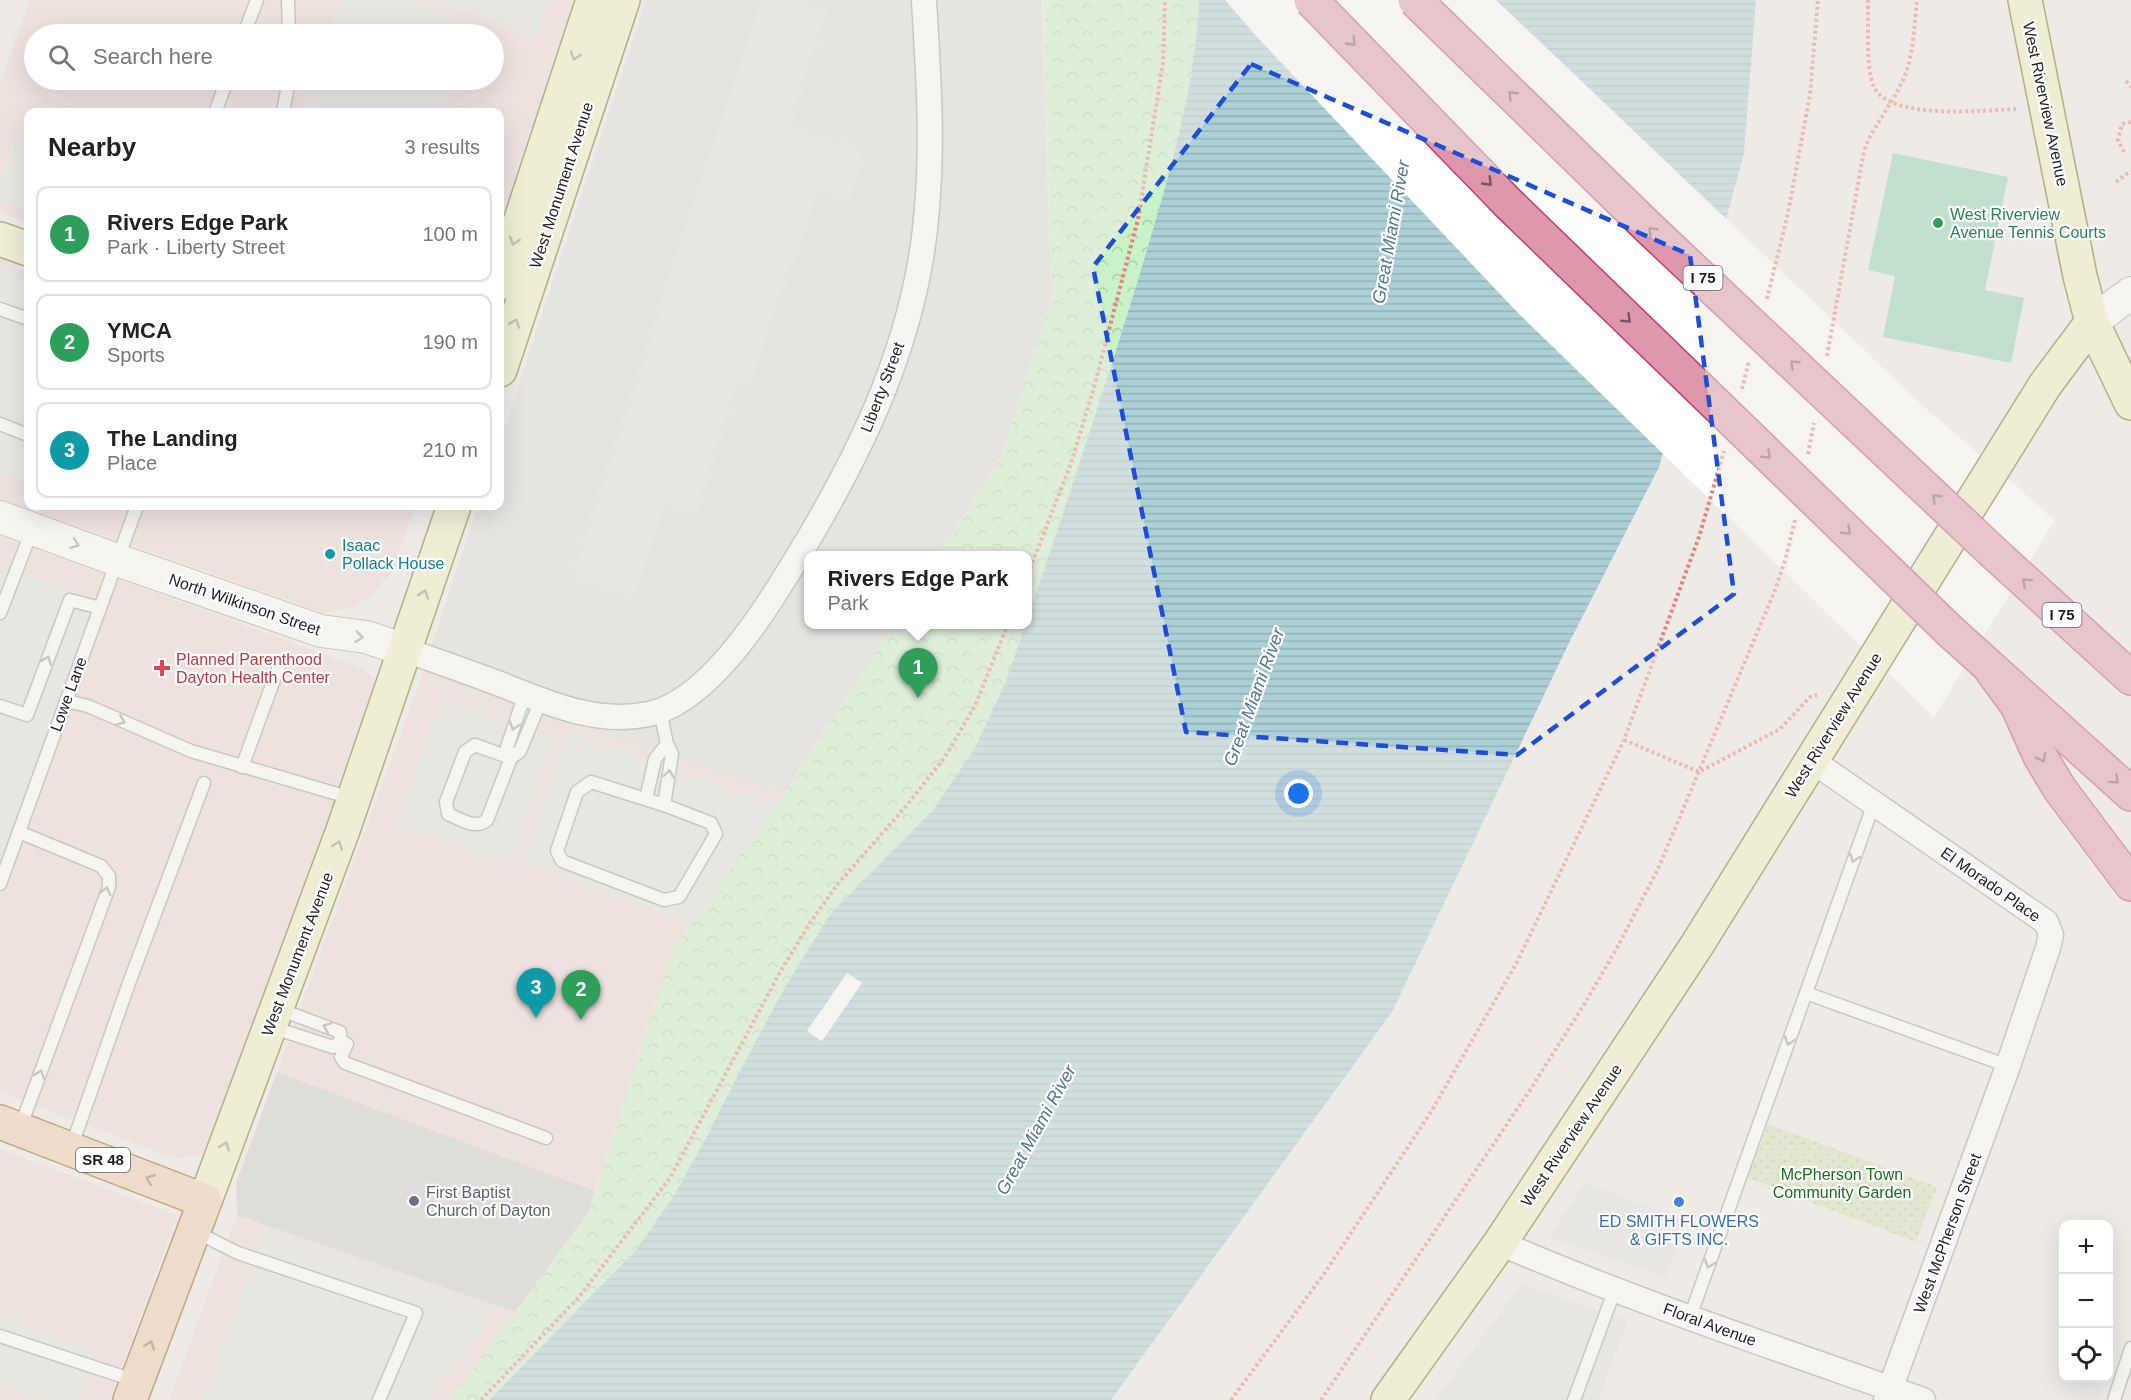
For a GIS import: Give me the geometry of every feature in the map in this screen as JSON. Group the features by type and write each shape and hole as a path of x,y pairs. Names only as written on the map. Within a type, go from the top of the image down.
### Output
{"highway":[{"path":"1311,0 1508,203 1951,632 2131,794"},
{"name":"I 75","path":"1415,0 1649,228 1994,553 2131,678"},
{"path":"1992,671 2017,705 2040,756 2059,788 2131,884"}],"main road":[{"path":"504,271 593,0"},
{"name":"West Monument Avenue","path":"504,358 623,0"},
{"name":"West Riverview Avenue","path":"1395,1395 1500,1243 1697,945 2045,385 2092,322 2080,276 2025,0"},
{"path":"0,239 24,248"},
{"path":"2092,322 2131,404"},
{"name":"West Monument Avenue","path":"133,1390 353,799 405,650 448,514"},
{"name":"SR 48","path":"10,1126 204,1200"}],"street":[{"name":"Liberty Street","path":"664,710 692,692 728,659 750,632 816,529 848,469 886,386 904,333 920,263 927,209 931,138 924,0"},
{"path":"2092,322 2131,292"},
{"name":"North Wilkinson Street","path":"0,516 117,560 321,631 366,637 577,712 612,717 648,714 664,710"},
{"name":"El Morado Place","path":"1811,760 2046,922 2051,935 2048,948 2008,1066"},
{"name":"West McPherson Street","path":"1889,1394 2008,1066"},
{"name":"Floral Avenue","path":"1500,1243 1889,1394 1923,1400"}],"lane":[{"path":"248,24 257,0"},
{"path":"288,0 289,24"},
{"path":"217,108 223,90"},
{"path":"284,108 287,90"},
{"path":"0,309 24,318"},
{"path":"0,424 24,433"},
{"name":"Lowe Lane","path":"0,884 136,510"},
{"path":"0,613 32,528"},
{"path":"0,706 27,715 70,600 100,608"},
{"path":"242,767 279,666"},
{"path":"511,758 475,745 469,747 446,802 448,814 476,825 487,820 511,758 507,747 533,697"},
{"path":"66,701 87,706 191,751 353,799"},
{"path":"664,710 667,744 672,754 664,805"},
{"path":"645,799 655,759 667,744"},
{"path":"591,782 664,805 711,823 716,834 679,897 664,900 562,861 557,851 577,792 591,782"},
{"path":"71,1148 129,983 204,783"},
{"path":"1690,1317 1874,802"},
{"path":"10,1126 109,887 109,876 101,866 19,832"},
{"path":"1806,993 2008,1066"},
{"path":"273,1017 333,1047 341,1041"},
{"path":"273,1017 340,1032 341,1041"},
{"path":"341,1041 347,1044 341,1057 345,1063 546,1138"},
{"path":"193,1231 238,1253 416,1313 379,1400"},
{"path":"1574,1400 1616,1289"},
{"path":"0,1336 133,1390"},
{"path":"2114,1400 2131,1348"}],"path":[{"path":"1032,564 1070,466 1093,391 1138,219 1163,63 1165,0"},
{"path":"1868,0 1870,74 1880,96 1900,107 1922,110 2020,109"},
{"path":"1827,359 1864,151 1868,139 1903,81 1910,54 1917,0"},
{"path":"2126,81 2131,87"},
{"path":"2124,152 2118,140 2122,124 2131,122"},
{"path":"2116,182 2131,171"},
{"path":"1807,461 1816,416"},
{"path":"1321,1400 1517,1109 1585,1004 1635,917 1658,869 1775,590 1785,561 1796,514"},
{"path":"1231,1400 1324,1274 1431,1112 1517,962 1624,740 1671,617"},
{"path":"482,1400 579,1297 670,1178 773,984 810,923 837,885 907,805 945,757 975,706 1006,629"},
{"path":"1699,772 1780,729 1810,697 1858,684"},
{"path":"1624,740 1699,772"}],"highlighted area":[{"path":"1251,64 1690,255 1734,594 1517,755 1186,732 1093,267"}],"shaded area":[{"path":"30,0 583,0 504,240 504,108 24,108 24,222 0,213 0,84"},
{"path":"340,0 410,0 472,22 471,24 332,24"},
{"path":"428,0 549,0 535,38 504,27 504,24 496,24"},
{"path":"646,0 1042,0 1051,297 1001,457 940,551 804,551 804,629 890,629 782,795 422,675 477,510 504,510 504,430"},
{"path":"761,0 797,0 828,10 790,126 865,150 849,201 818,191 748,390 737,387 695,517 664,507 634,599 570,580"},
{"path":"309,90 448,90 442,108 302,108"},
{"path":"19,125 24,127 24,211 0,202 0,179"},
{"path":"0,256 24,265 24,507 0,499"},
{"path":"0,266 24,275 24,483 0,474"},
{"path":"31,510 414,510 393,571 374,593 355,607 324,613"},
{"path":"0,536 362,668 376,681 215,1136 202,1155 176,1159 0,1092"},
{"path":"0,564 95,598 0,860"},
{"path":"422,675 782,795 673,949 595,1191 277,1072"},
{"path":"440,698 557,739 513,867 395,825"},
{"path":"566,731 775,806 691,924 521,862"},
{"name":"First Baptist Church of Dayton","path":"277,1072 595,1191 589,1212 515,1312 237,1215 236,1183"},
{"path":"0,1149 177,1215 110,1400 0,1400"},
{"path":"1585,1183 1686,1221 1666,1277 1549,1237"},
{"path":"237,1215 515,1312 450,1400 169,1400"},
{"path":"264,1227 497,1308 429,1400 202,1400"},
{"path":"1522,1284 1627,1321 1599,1400 1436,1400"},
{"path":"0,1314 96,1349 78,1400 40,1400 0,1385"}],"green space":[{"path":"1044,0 1199,0 1192,71 1168,176 1138,280 1032,605 1032,551 940,551 1001,457 1051,297"},
{"name":"West Riverview Avenue Tennis Courts","path":"1893,153 2008,177 1985,290 2024,298 2011,363 1883,337 1895,276 1868,270"},
{"path":"890,629 1024,629 1006,681 975,748 933,810 830,914 785,987 675,1194 635,1251 489,1400 450,1400 589,1212 673,949 775,806"},
{"name":"McPherson Town Community Garden","path":"1768,1124 1937,1187 1916,1242 1747,1178"}],"water":[{"name":"Great Miami River","path":"1199,0 1756,0 1744,153 1659,467 1569,643 1392,1012 1111,1400 489,1400 635,1251 675,1194 785,987 830,914 933,810 975,748 1006,681 1024,629 1032,629 1032,605 1138,280 1168,176 1192,71"}],"pier":[{"path":"1225,0 1496,0 1923,406 2055,520 1934,717 1518,313 1257,37"},
{"path":"847,973 862,983 822,1041 807,1031"}],"place":[{"name":"West Riverview Avenue Tennis Courts","path":"1938,223"},
{"name":"Isaac Pollack House","path":"330,554"},
{"name":"Planned Parenthood Dayton Health Center","path":"162,668"},
{"name":"Rivers Edge Park","path":"918,698"},
{"name":"The Landing","path":"536,1018"},
{"name":"YMCA","path":"581,1020"},
{"name":"First Baptist Church of Dayton","path":"414,1201"},
{"name":"ED SMITH FLOWERS & GIFTS INC.","path":"1679,1202"}]}
